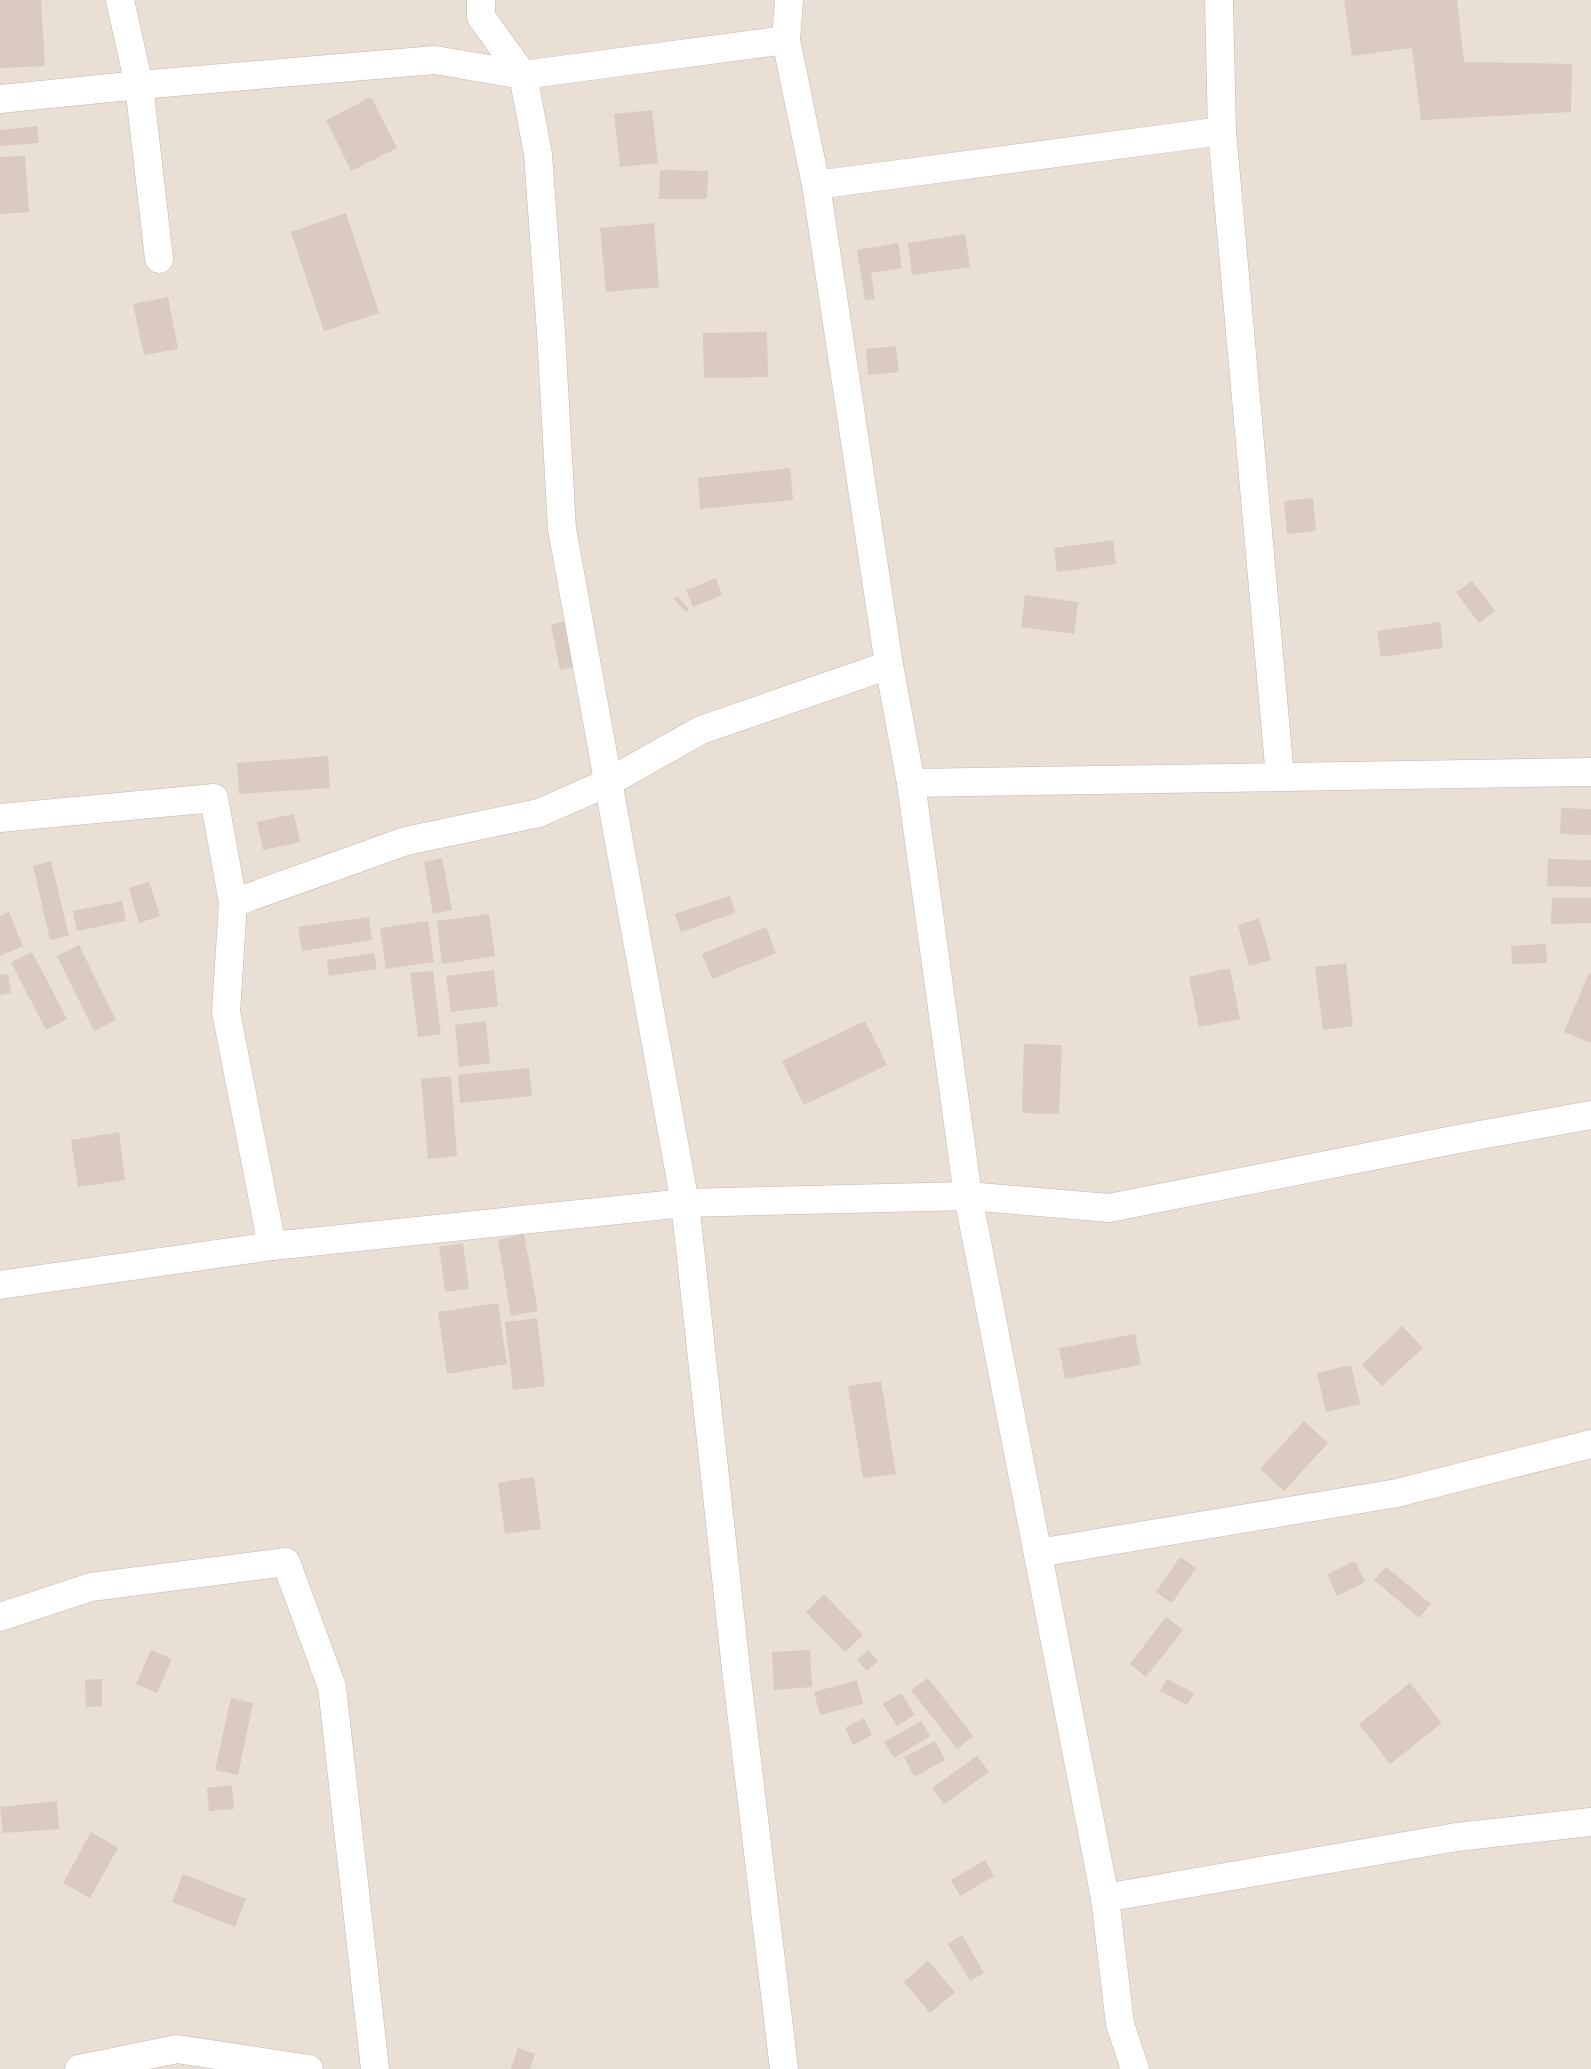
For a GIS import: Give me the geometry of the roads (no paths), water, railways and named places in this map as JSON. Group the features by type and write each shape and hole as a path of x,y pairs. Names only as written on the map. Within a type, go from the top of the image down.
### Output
{"street":[{"path":"120,0 139,85 159,259"},
{"path":"481,0 481,17 523,74 538,154 551,333 562,529 685,1203 736,1669 784,2069"},
{"path":"789,0 786,40 816,185 889,665 911,783 968,1196 1105,1898 1120,2024 1135,2069"},
{"path":"1220,0 1222,131 1280,777"},
{"path":"0,99 139,85 434,60 523,74 786,40"},
{"path":"816,185 1222,131"},
{"path":"233,903 406,841 539,813 607,783 702,730 889,665"},
{"path":"911,783 1591,772"},
{"path":"0,818 214,798 233,903 226,1012 272,1246"},
{"path":"0,1285 272,1246 685,1203 968,1196 1109,1208 1448,1140 1591,1115"},
{"path":"1038,1553 1398,1493 1591,1444"},
{"path":"0,1617 91,1587 286,1562 332,1687 376,2069"},
{"path":"1105,1898 1457,1837 1591,1822"},
{"path":"79,2069 177,2049 309,2069"}]}
